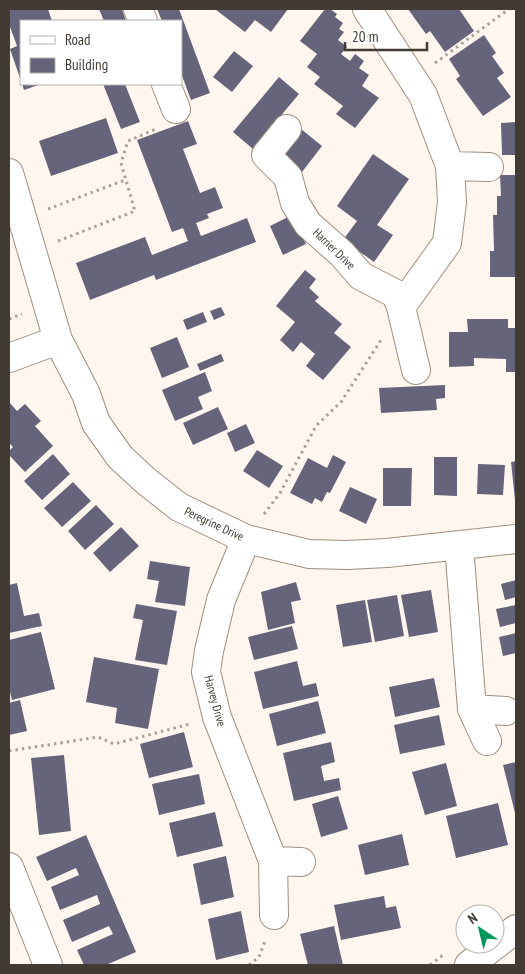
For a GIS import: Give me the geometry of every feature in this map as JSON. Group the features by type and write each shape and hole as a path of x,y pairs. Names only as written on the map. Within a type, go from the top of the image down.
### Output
{"street":[{"path":"367,9 423,95 450,166 452,202 447,243 401,307"},
{"path":"166,85 169,118"},
{"name":"Harrier Drive","path":"287,129 266,155 288,177 295,203 308,224 342,254 361,276 396,294 401,307 416,370"},
{"path":"450,166 489,167"},
{"name":"Peregrine Drive","path":"9,173 58,340 86,394 96,423 120,457 179,507 246,539 309,554 347,555 458,546 516,539"},
{"path":"9,358 58,340"},
{"name":"Harvey Drive","path":"246,539 221,600 206,672 217,717 273,861 274,915"},
{"path":"458,546 472,709 487,741"},
{"path":"472,709 506,711"},
{"path":"273,861 301,862"},
{"path":"9,867 48,965"},
{"path":"469,965 516,929"}],"path":[{"path":"441,59 509,9"},
{"path":"32,251 135,211 121,163 128,141 169,118"},
{"path":"22,219 125,180"},
{"path":"246,539 280,493 316,426 342,402 401,307"},
{"path":"9,751 98,737 114,744 217,717"}],"building":[{"path":"9,9 48,9 52,20 20,20 20,78 10,49 17,46 9,24"},
{"path":"99,9 122,9 126,20 104,20"},
{"path":"157,9 179,9 210,93 191,100 182,76 182,20 162,20"},
{"path":"217,9 288,9 271,32 255,20 245,32"},
{"path":"325,9 330,9 337,14 335,17 343,23 339,29 344,32 338,40 347,47 341,54 350,61 355,54 364,61 359,68 369,75 362,86 379,98 355,128 336,114 343,106 314,84 320,77 307,67 317,54 300,41"},
{"path":"408,9 459,9 474,31 445,52 430,31 426,34"},
{"path":"484,35 496,53 492,56 504,73 497,78 511,97 483,116 456,79 460,76 449,59"},
{"path":"234,51 253,66 232,92 213,77"},
{"path":"279,77 299,94 253,149 233,132"},
{"path":"22,85 38,85 24,90"},
{"path":"103,85 125,85 140,122 121,129"},
{"path":"106,118 118,153 51,176 39,141"},
{"path":"188,121 197,144 183,149 200,193 215,187 223,208 207,214 209,218 196,223 201,236 247,218 256,242 156,280 154,275 90,300 76,263 145,237 152,255 188,241 183,228 172,232 137,140"},
{"path":"516,122 516,155 502,155 501,123"},
{"path":"301,129 322,146 302,172 281,155"},
{"path":"373,154 409,179 377,225 393,235 374,262 343,240 357,221 337,206"},
{"path":"500,175 516,175 516,277 490,277 490,251 494,251 493,215 497,215 497,196 501,196"},
{"path":"292,215 306,244 283,255 270,226"},
{"path":"305,270 316,279 309,288 319,297 315,301 342,324 334,333 351,347 323,380 306,366 315,354 301,342 293,352 280,340 295,322 276,306"},
{"path":"221,307 225,315 214,320 210,311"},
{"path":"203,312 207,322 187,330 183,320"},
{"path":"467,319 508,319 508,328 516,328 516,372 506,372 506,359 474,358 474,366 449,367 449,332 468,332"},
{"path":"177,337 189,367 162,378 150,348"},
{"path":"221,354 224,361 200,371 197,364"},
{"path":"205,372 212,391 198,397 203,409 175,421 162,390"},
{"path":"445,385 445,398 436,399 437,410 381,413 379,388"},
{"path":"9,402 17,411 25,404 41,421 35,426 53,446 25,472 9,455 9,451 13,447 9,443"},
{"path":"218,407 228,429 193,445 183,423"},
{"path":"246,424 255,443 235,452 227,433"},
{"path":"257,450 283,466 269,488 243,471"},
{"path":"53,454 70,474 42,500 24,481"},
{"path":"333,455 346,462 330,493 327,492 322,502 315,498 312,504 290,493 308,458 327,468"},
{"path":"434,457 457,457 457,496 434,495"},
{"path":"516,461 516,500 515,500 511,462"},
{"path":"478,464 505,465 503,495 477,494"},
{"path":"383,468 412,468 411,506 383,506"},
{"path":"73,482 91,501 62,527 44,508"},
{"path":"350,487 377,499 366,524 339,511"},
{"path":"96,505 114,524 85,550 68,531"},
{"path":"121,527 139,546 110,572 93,553"},
{"path":"150,561 190,567 185,606 155,602 159,581 147,579"},
{"path":"516,580 516,597 505,600 501,584"},
{"path":"296,582 301,600 291,602 295,623 268,630 261,592"},
{"path":"17,583 24,616 39,613 42,626 9,633 9,585"},
{"path":"431,590 438,632 409,637 401,595"},
{"path":"397,595 404,636 375,642 367,600"},
{"path":"365,600 372,642 343,647 336,605"},
{"path":"136,604 177,611 167,665 135,660 143,620 133,618"},
{"path":"516,605 516,623 500,627 496,609"},
{"path":"292,626 298,649 254,660 248,637"},
{"path":"41,632 55,689 12,700 9,688 9,640"},
{"path":"516,633 516,653 503,656 499,637"},
{"path":"94,657 159,669 148,729 115,723 117,708 86,702"},
{"path":"297,661 303,686 316,683 319,696 263,709 254,672"},
{"path":"434,678 440,707 395,717 389,687"},
{"path":"20,700 27,731 9,735 9,703"},
{"path":"318,701 326,733 277,746 269,714"},
{"path":"439,715 445,745 400,754 394,725"},
{"path":"184,732 193,767 149,778 140,744"},
{"path":"331,742 335,762 321,766 324,781 339,778 341,790 294,801 283,753"},
{"path":"64,755 71,831 39,835 31,758"},
{"path":"516,762 516,817 503,765"},
{"path":"446,763 457,806 425,815 412,772"},
{"path":"199,774 205,804 159,815 152,784"},
{"path":"338,796 348,829 321,837 312,804"},
{"path":"498,803 508,845 456,858 446,816"},
{"path":"215,812 223,846 177,857 169,823"},
{"path":"402,834 409,865 365,875 358,845"},
{"path":"86,835 136,952 106,965 84,965 77,950 113,934 109,926 72,942 63,920 100,904 97,895 60,910 51,887 79,875 76,868 47,881 36,857"},
{"path":"226,856 234,897 201,905 193,864"},
{"path":"384,896 386,908 396,906 401,928 341,940 334,905"},
{"path":"241,911 249,952 216,960 208,919"},
{"path":"334,926 343,965 308,965 300,934"}]}
